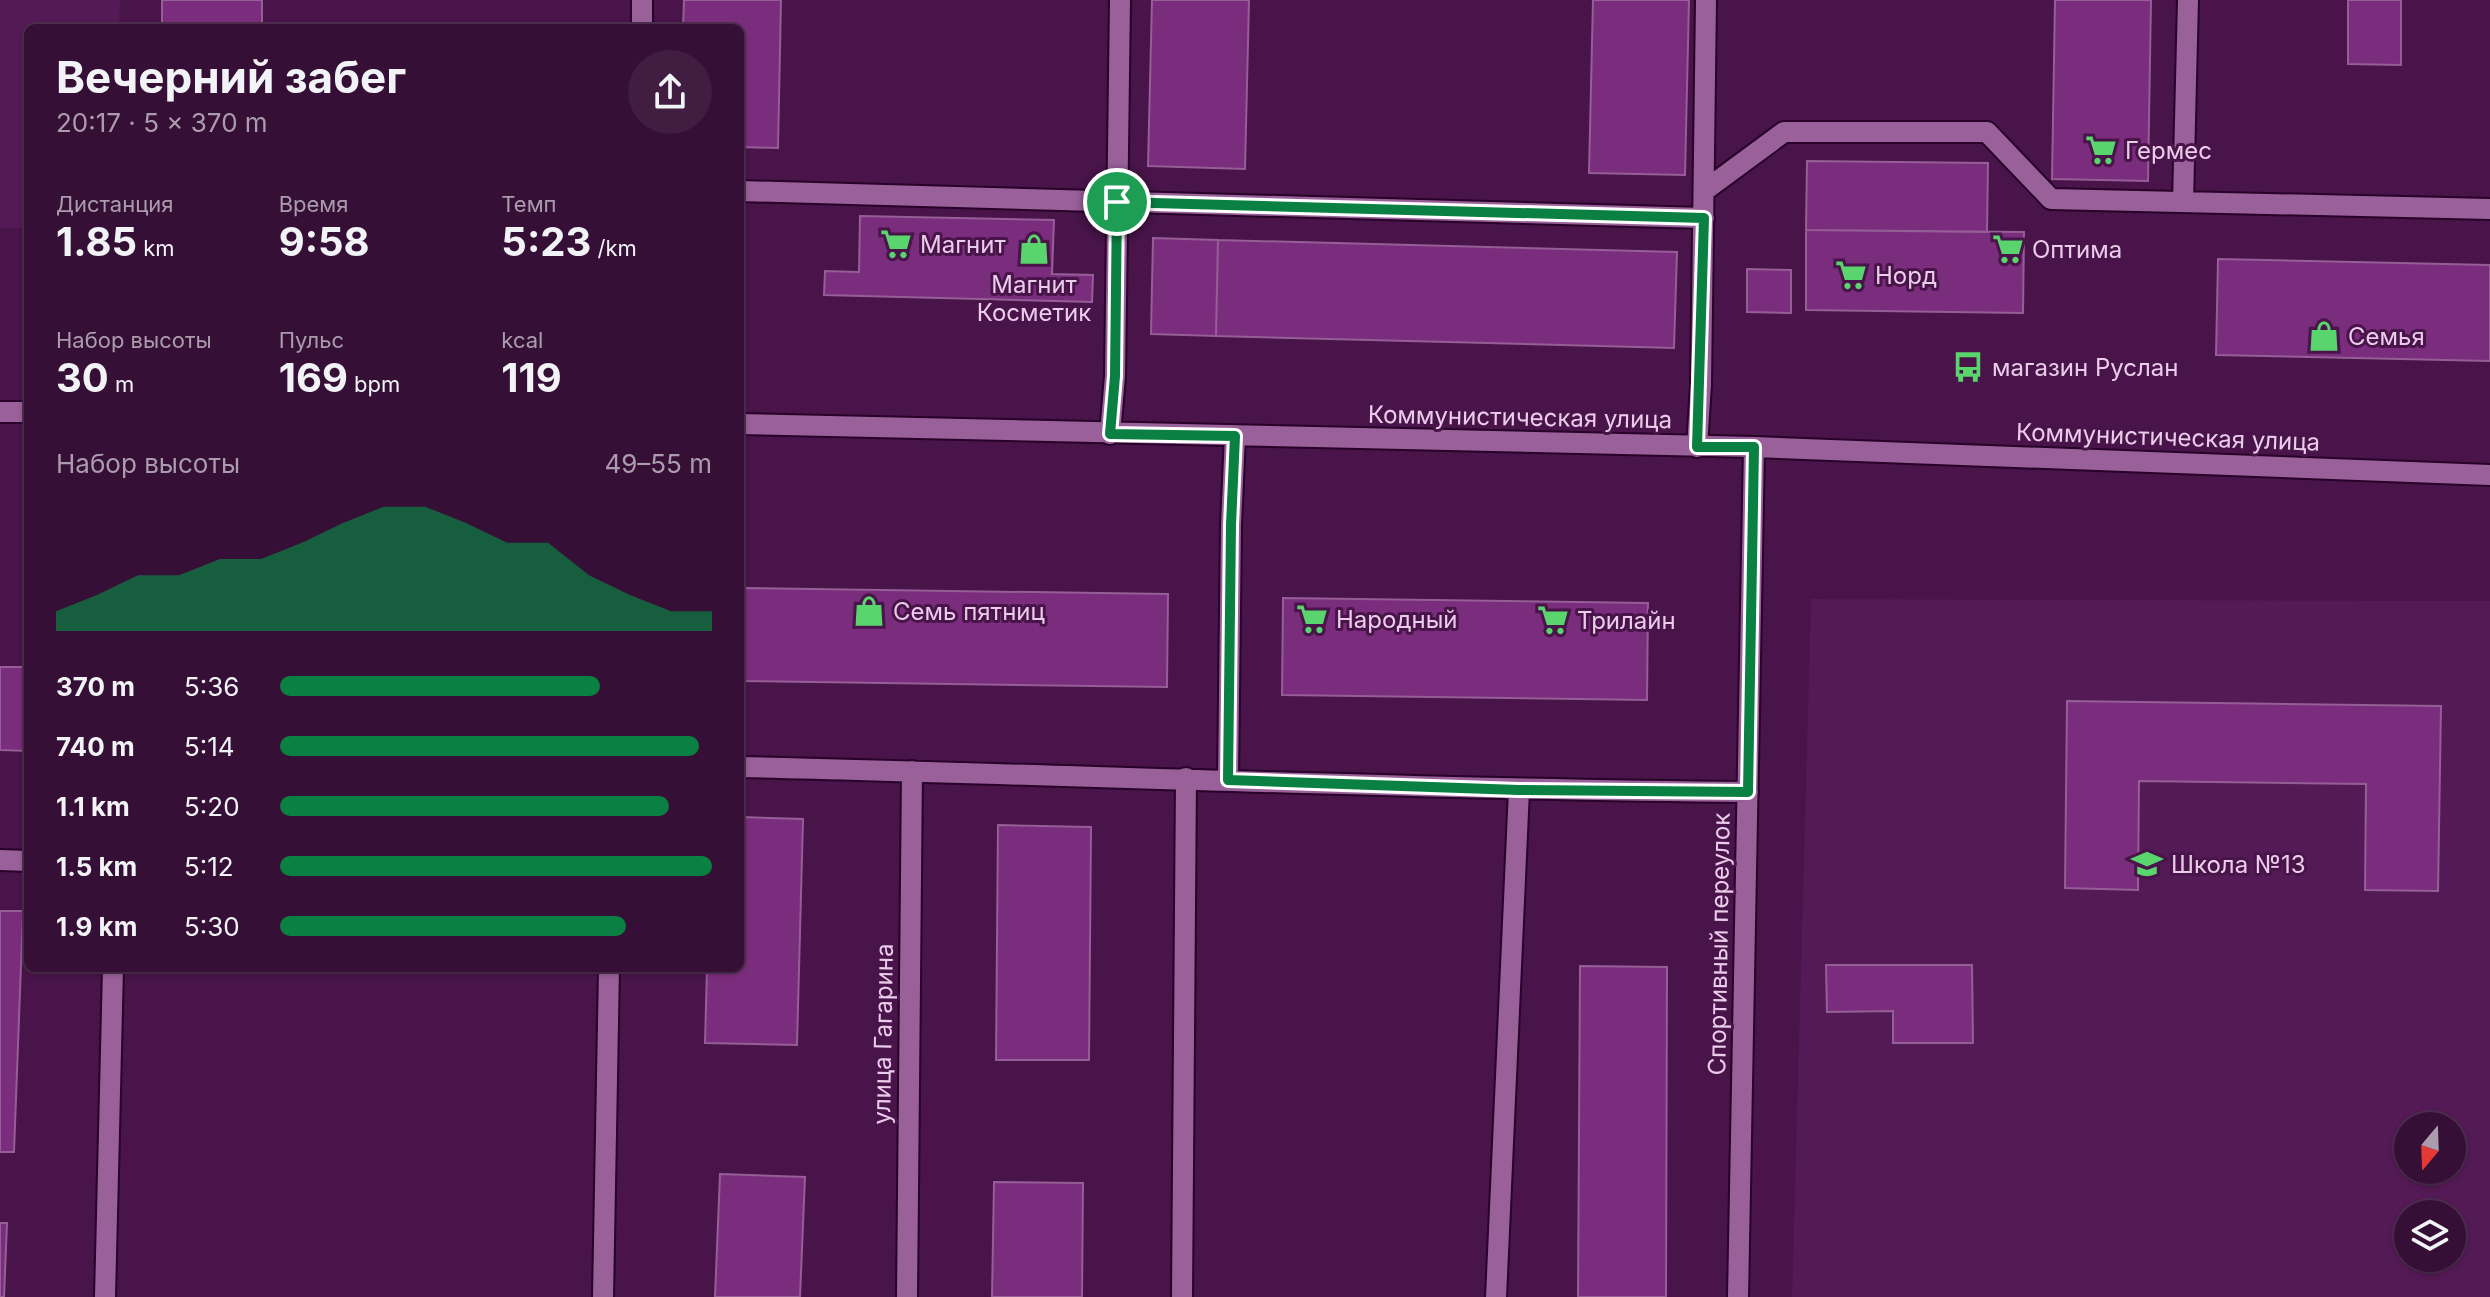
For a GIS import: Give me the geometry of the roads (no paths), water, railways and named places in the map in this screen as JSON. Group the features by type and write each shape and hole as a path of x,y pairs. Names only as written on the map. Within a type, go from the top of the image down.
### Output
{"street":[{"path":"642,0 642,24"},
{"path":"1110,434 1115,376 1120,0"},
{"path":"1697,447 1706,0"},
{"path":"2183,202 2188,0"},
{"path":"1704,191 1784,132 1987,132 2051,199 2490,209"},
{"path":"744,191 1704,218"},
{"path":"0,412 24,412"},
{"name":"Коммунистическая улица","path":"744,424 1754,447 2490,475"},
{"path":"1228,780 1235,436"},
{"name":"Спортивный переулок","path":"1738,1297 1754,447"},
{"path":"744,767 1519,790 1748,792"},
{"name":"улица Гагарина","path":"907,1297 912,771"},
{"path":"1182,1297 1186,778"},
{"path":"1496,1297 1519,790"},
{"path":"0,860 24,861"},
{"path":"105,1297 113,972"},
{"path":"603,1297 609,972"}],"place":[{"name":"Гермес","path":"2101,150"},
{"name":"Магнит","path":"896,244"},
{"name":"Магнит Косметик","path":"1034,249"},
{"name":"Оптима","path":"2008,249"},
{"name":"Норд","path":"1851,275"},
{"name":"Семья","path":"2324,336"},
{"name":"магазин Руслан","path":"1968,367"},
{"name":"Семь пятниц","path":"869,611"},
{"name":"Народный","path":"1312,619"},
{"name":"Трилайн","path":"1553,620"},
{"name":"Школа №13","path":"2147,864"}]}
